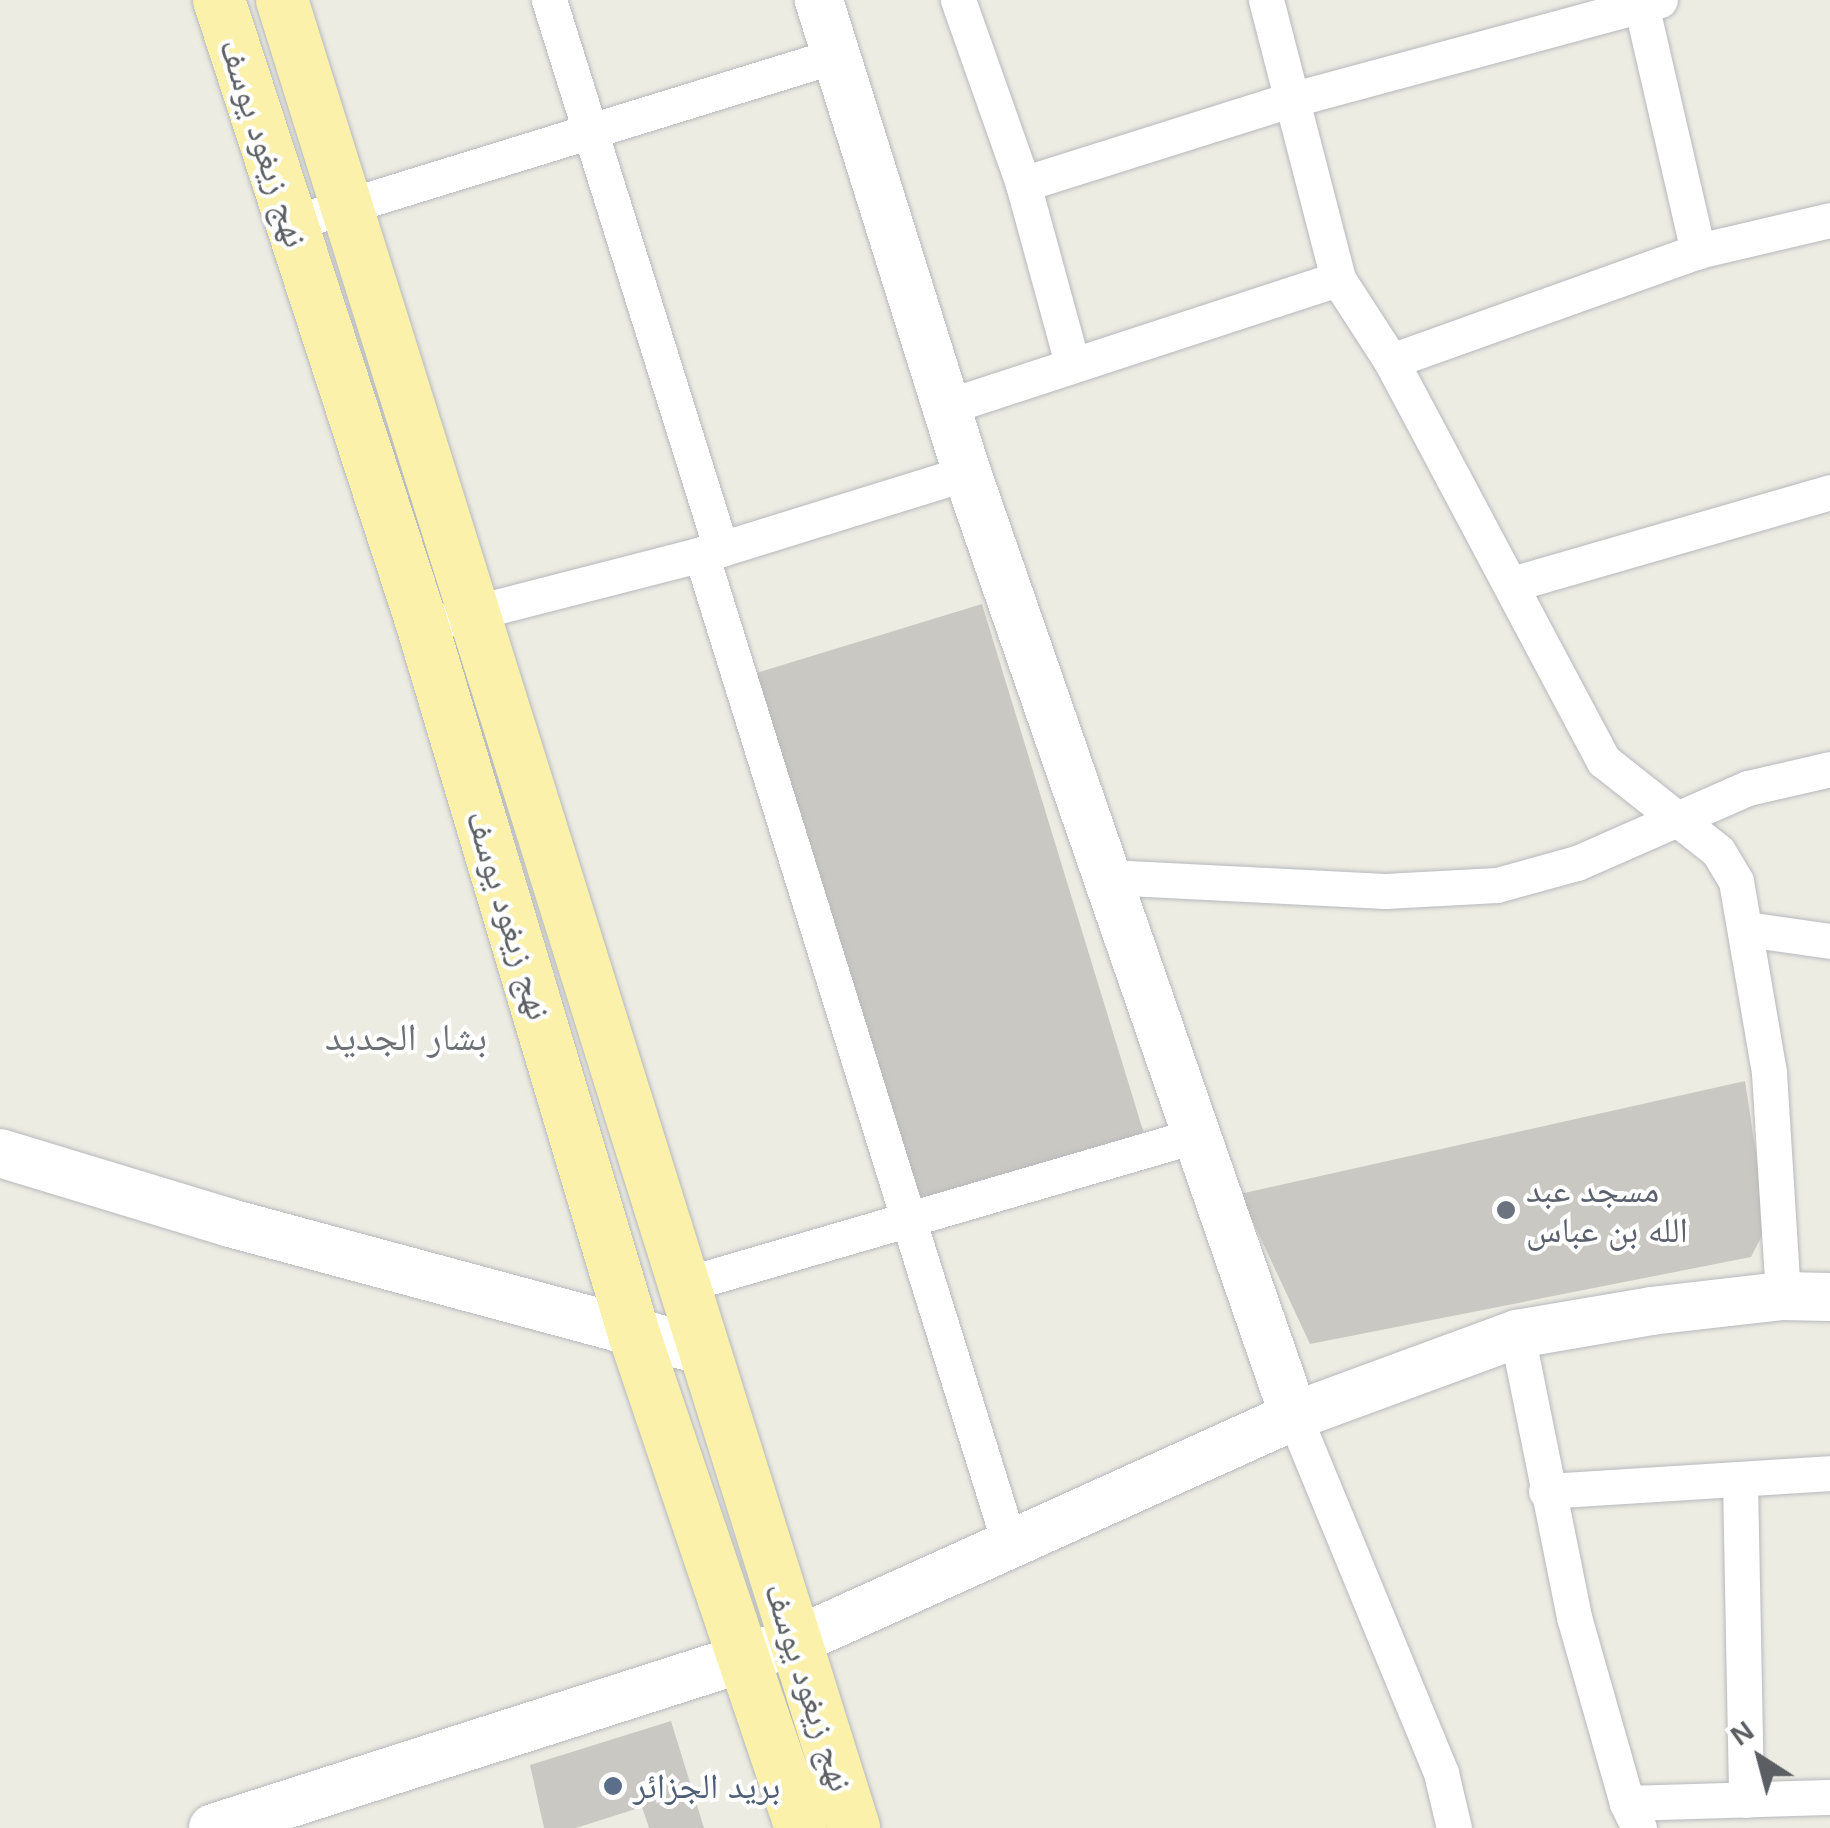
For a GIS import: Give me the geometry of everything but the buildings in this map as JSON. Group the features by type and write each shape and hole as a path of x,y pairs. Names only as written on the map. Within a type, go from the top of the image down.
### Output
{"main road":[{"name":"نهج زيغود يوسف","path":"219,0 422,624 634,1334 771,1650 854,1828"},
{"name":"نهج زيغود يوسف","path":"282,0 349,203 702,1350 771,1650 802,1828"}],"street":[{"path":"549,0 908,1218 1009,1542"},
{"path":"818,0 967,473 1194,1136 1294,1416 1441,1773 1454,1828"},
{"path":"958,0 1023,184 1072,363"},
{"path":"1266,0 1338,280 1390,361 1604,761 1718,851 1736,881 1769,1072 1783,1296"},
{"path":"1023,184 1290,100 1647,2 1698,251"},
{"path":"290,224 834,56"},
{"path":"1390,361 1698,251 1830,220"},
{"path":"949,406 1072,363 1338,280"},
{"path":"422,624 474,615 711,551 967,473"},
{"path":"1512,584 1830,492"},
{"path":"1108,878 1386,891 1497,886 1577,863 1748,788 1830,769"},
{"path":"1746,928 1830,941"},
{"path":"680,1286 1194,1136"},
{"path":"0,1153 702,1350"},
{"path":"214,1828 771,1650 1294,1416 1517,1334 1783,1296 1830,1297"},
{"path":"1517,1334 1546,1490 1633,1815 1746,1800 1830,1798"},
{"path":"1546,1490 1830,1474"},
{"path":"1740,1480 1746,1800"}],"place":[{"name":"مسجد عبد الله بن عباس","path":"1506,1210"},
{"name":"بريد الجزائر","path":"613,1786"}],"district":[{"name":"بشار الجديد","path":"406,1038"}]}
